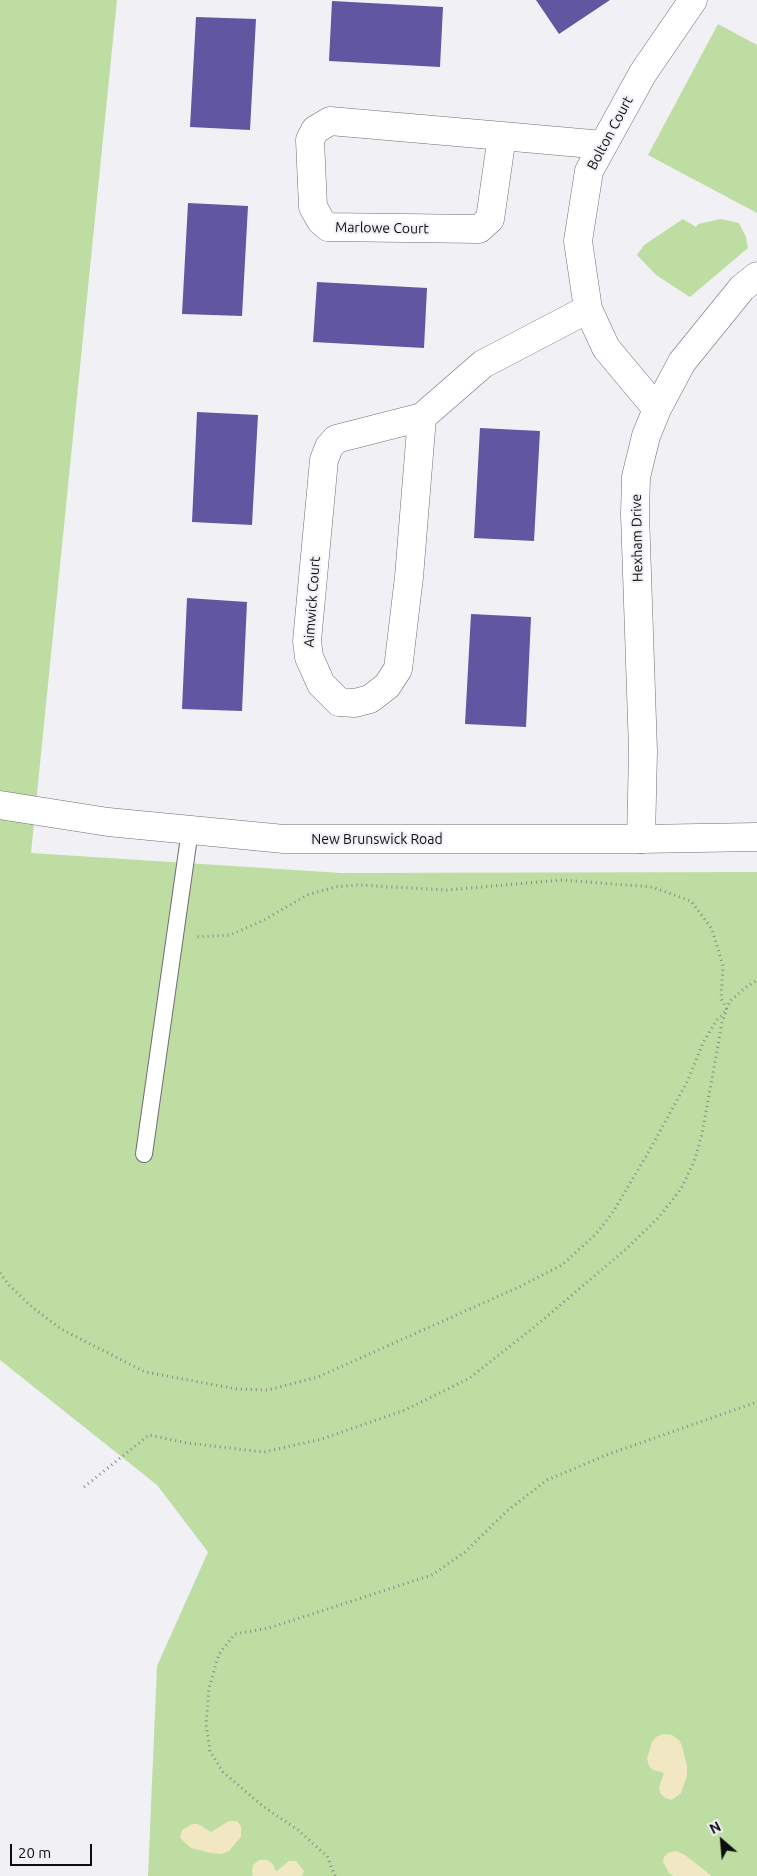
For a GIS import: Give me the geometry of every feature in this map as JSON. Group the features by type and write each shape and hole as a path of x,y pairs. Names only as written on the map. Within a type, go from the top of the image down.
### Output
{"street":[{"name":"Bolton Court","path":"657,409 606,348 588,309 578,241 589,171 643,73 691,1"},
{"name":"Marlowe Court","path":"502,136 490,219 479,229 328,227 321,221 313,207 310,140 315,130 330,121 502,136 603,145"},
{"name":"Hexham Drive","path":"641,839 643,751 635,514 636,477 646,436 657,409 682,362 742,288 757,276"},
{"name":"Aimwick Court","path":"422,417 409,577 398,669 387,686 370,699 355,703 339,702 321,684 309,657 307,641 324,460 329,446 336,439 422,417 484,364 588,309"},
{"name":"New Brunswick Road","path":"0,805 108,822 284,839 641,839 757,836"}],"lane":[{"path":"144,1154 190,830"}],"path":[{"path":"213,936 230,935 262,921 307,895 336,887 357,885 447,890 562,880 652,887 690,901 712,929 723,966 721,998 727,1010"},
{"path":"84,1487 150,1434 187,1443 264,1452 322,1439 405,1410 468,1379 532,1329 624,1250 658,1218 681,1189 694,1162 702,1134 722,1024 727,1010 730,1002 757,980"},
{"path":"0,1273 8,1284 33,1308 61,1329 145,1372 237,1390 268,1390 318,1377 562,1266 596,1234 613,1212 687,1082 703,1043 716,1021 727,1010"},
{"path":"335,1876 328,1856 298,1830 264,1807 223,1772 210,1751 206,1724 209,1688 220,1654 235,1634 269,1628 432,1574 465,1552 507,1511 547,1480 608,1454 757,1402"}],"green space":[{"path":"0,0 117,0 31,853 341,873 757,872 757,1876 148,1876 157,1666 208,1552 157,1485 0,1360"},
{"path":"718,24 757,45 757,213 648,155"},
{"path":"683,219 696,227 698,224 721,219 739,223 746,237 748,248 690,297 656,275 637,255 644,245"}],"sand":[{"path":"663,1734 672,1735 679,1740 687,1766 687,1776 681,1793 672,1800 665,1798 660,1793 659,1787 664,1773 653,1770 649,1766 647,1759 652,1742 656,1737"},
{"path":"229,1821 237,1821 241,1826 241,1837 229,1851 221,1854 191,1848 180,1838 182,1830 192,1824 198,1824 211,1832"},
{"path":"676,1851 685,1855 712,1876 673,1876 669,1873 663,1862 664,1857 668,1853"},
{"path":"259,1860 267,1860 273,1864 277,1871 289,1861 296,1861 304,1871 302,1876 253,1876 253,1865"}],"building":[{"path":"536,0 610,0 559,34"},
{"path":"332,1 443,7 440,67 329,61"},
{"path":"196,17 256,19 250,130 190,127"},
{"path":"188,203 248,206 242,316 182,314"},
{"path":"317,282 427,288 424,348 313,342"},
{"path":"197,412 258,415 252,525 192,522"},
{"path":"480,428 540,431 534,541 474,538"},
{"path":"187,598 247,602 242,711 182,709"},
{"path":"471,614 531,617 526,727 465,724"}]}
